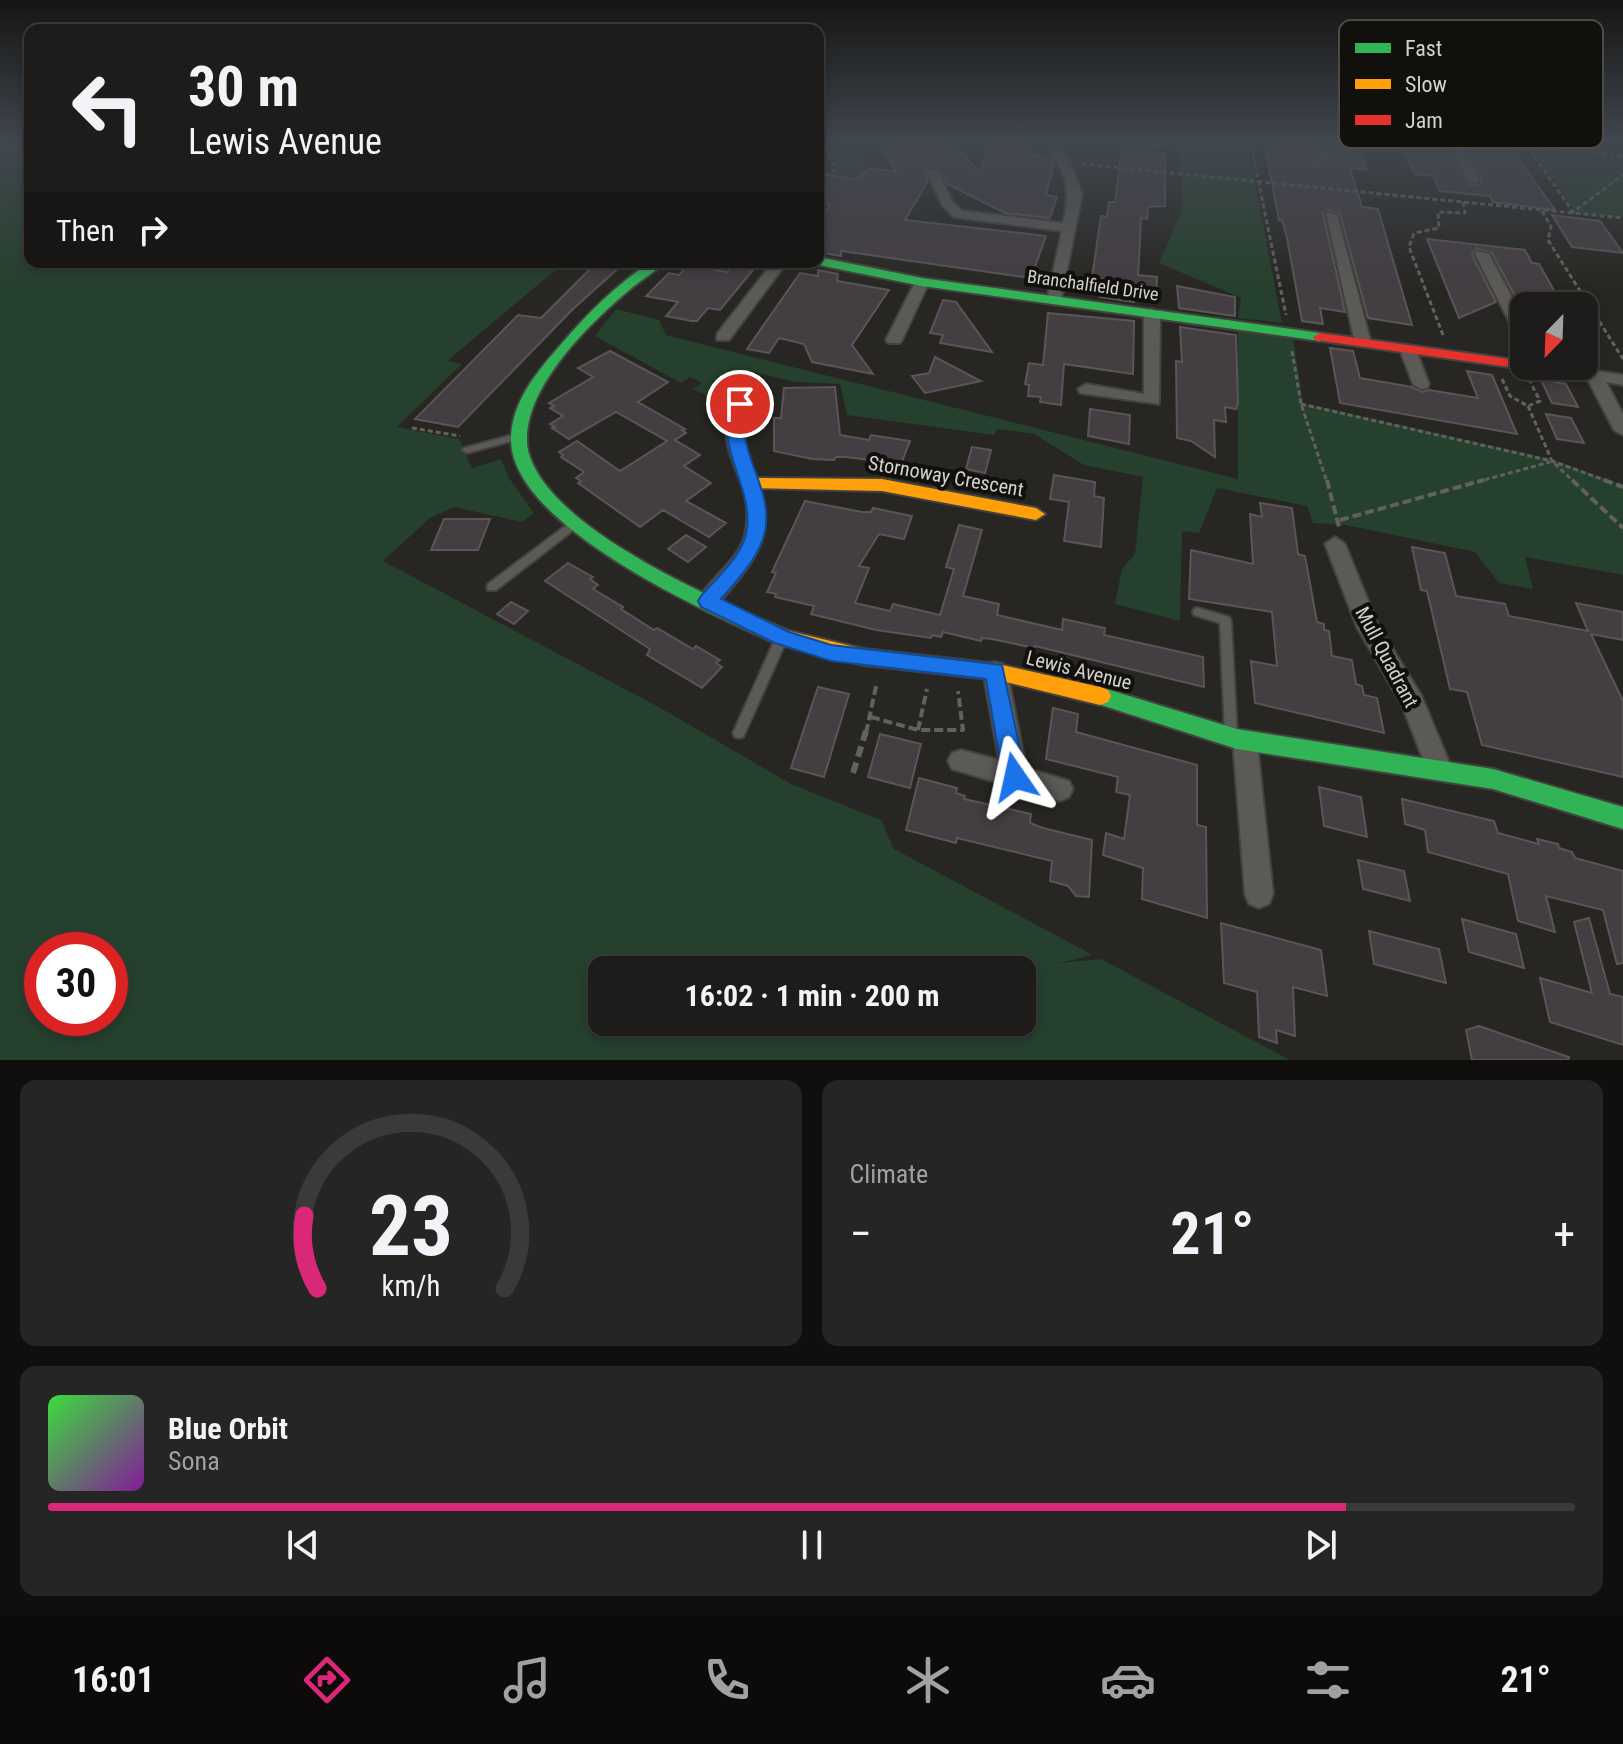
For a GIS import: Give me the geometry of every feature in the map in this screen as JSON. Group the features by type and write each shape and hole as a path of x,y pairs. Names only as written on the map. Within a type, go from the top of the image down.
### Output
{"street":[{"path":"942,190 948,205 959,214 1071,228"},
{"path":"1054,300 1071,228 1075,190"},
{"path":"1331,215 1363,343"},
{"path":"1482,254 1510,308"},
{"name":"Branchalfield Drive","path":"824,262 922,282 1510,364"},
{"name":"Lewis Avenue","path":"648,268 547,369 528,395 520,436 522,463 531,481 576,522 654,574 782,637 831,653 881,661 995,671 1088,692 1238,739 1439,769 1525,786 1623,818"},
{"path":"723,337 775,268"},
{"path":"894,340 922,282"},
{"path":"1086,389 1153,400 1152,314"},
{"path":"1408,350 1421,384"},
{"name":"Branchalfield Drive","path":"1598,377 1623,380"},
{"path":"1596,380 1623,430"},
{"path":"708,601 747,554 756,529 752,484 735,440 734,422 749,386"},
{"name":"Stornoway Crescent","path":"752,484 834,482 882,485 1036,514"},
{"name":"Mull Quadrant","path":"1335,544 1368,627 1413,702 1439,769"},
{"path":"995,671 1015,777"},
{"path":"1238,739 1259,894"},
{"path":"961,761 1060,789"}],"lane":[{"path":"467,450 520,436"},
{"path":"492,587 576,522"},
{"path":"1198,612 1225,620 1238,739"},
{"path":"739,733 782,637"}],"path":[{"path":"1348,190 1623,218"},
{"path":"1558,190 1573,213"},
{"path":"1573,213 1603,190"},
{"path":"1451,356 1409,247 1414,233 1439,228 1438,212 1465,213 1463,202"},
{"path":"1542,211 1551,226 1548,240 1623,359"},
{"path":"1495,362 1510,396 1528,406 1552,461 1623,528"},
{"path":"1528,406 1540,401 1535,380"},
{"path":"1301,404 1552,461 1623,487"},
{"path":"412,428 456,437 469,434"},
{"path":"1340,520 1552,461"},
{"path":"853,773 871,717 881,661"},
{"path":"918,730 932,666"},
{"path":"871,717 918,730 963,730 955,668"}],"green space":[{"path":"0,190 24,190 24,268 558,268 447,361 462,364 397,427 459,439 472,468 501,459 509,478 534,513 522,522 454,507 430,518 383,561 657,706 791,784 881,820 894,849 1093,955 1058,963 1101,959 1290,1060 0,1060"},
{"path":"1182,190 1257,190 1282,323 1238,318 1241,298 1159,263 1183,208"},
{"path":"1560,190 1623,190 1623,218 1576,213"},
{"path":"616,309 659,320 666,335 1238,479 1238,330 1293,337 1303,403 1551,459 1623,485 1623,575 1525,557 1533,589 1499,583 1475,552 1346,525 1313,523 1307,506 1217,488 1199,533 1182,531 1180,621 1115,604 1122,569 1135,554 1143,477 1084,465 1034,434 997,429 994,435 847,415 840,384 795,382 750,371 744,383 729,382 726,391 736,393 710,397 693,389 702,383 690,377 681,383 595,336"}],"building":[{"path":"824,190 922,190 905,220 1046,236 1031,278 841,251 841,256 824,253 824,214 830,205 824,204"},
{"path":"960,190 1047,190 1046,195 1057,197 1050,218 1005,213"},
{"path":"1117,190 1165,190 1165,206 1148,207 1147,219 1141,218 1138,275 1157,277 1156,299 1134,296 1134,302 1100,297 1102,279 1092,278 1101,216 1107,217 1109,202 1115,202"},
{"path":"1273,190 1357,190 1362,207 1378,209 1412,325 1368,318 1340,214 1327,209 1323,213 1345,312 1320,308 1323,324 1302,321 1287,238 1282,220 1279,220"},
{"path":"1541,190 1555,210 1493,202 1490,196 1440,191"},
{"path":"1552,215 1600,221 1623,253 1572,247"},
{"path":"1427,239 1525,250 1532,263 1539,264 1555,292 1513,292 1492,253 1476,248 1472,255 1496,302 1459,318"},
{"path":"591,268 619,268 573,309 458,427 415,419 518,315 541,318"},
{"path":"685,268 727,272 730,268 753,270 720,310 708,308 697,321 666,316 678,302 646,296 669,273 679,275"},
{"path":"818,270 838,274 837,281 889,290 852,345 873,374 812,362 804,344 779,338 769,353 747,349 800,273 818,276"},
{"path":"1177,286 1235,297 1235,316 1179,308"},
{"path":"943,300 956,302 992,352 940,343 943,335 930,333"},
{"path":"1048,313 1134,321 1133,374 1064,364 1061,405 1040,402 1041,397 1028,396 1029,385 1025,384 1029,363 1043,365"},
{"path":"1180,327 1236,335 1238,404 1236,409 1225,407 1226,422 1214,420 1215,457 1191,441 1177,438 1176,361 1182,362"},
{"path":"1330,348 1353,351 1360,378 1412,387 1422,392 1429,390 1478,398 1467,371 1492,375 1517,434 1340,403"},
{"path":"610,351 668,382 638,402 685,429 682,430 686,433 675,440 700,455 684,466 711,483 686,501 726,523 709,537 663,510 640,527 578,483 581,481 576,478 584,472 561,457 563,455 559,452 577,441 620,471 667,441 616,412 569,439 552,428 555,427 550,424 563,416 550,408 554,406 549,403 593,377 578,368"},
{"path":"935,357 981,381 925,393 912,376 929,373"},
{"path":"1541,380 1566,384 1578,407 1552,403"},
{"path":"835,387 840,435 869,440 871,435 910,441 901,464 846,457 812,459 774,451 774,418 781,418 784,388"},
{"path":"1090,409 1130,415 1129,444 1088,436"},
{"path":"1546,414 1571,418 1584,443 1557,439"},
{"path":"972,447 991,450 985,473 966,469"},
{"path":"1054,475 1095,482 1094,496 1104,498 1101,547 1064,541 1069,502 1050,499"},
{"path":"805,501 862,512 871,512 873,508 912,516 904,539 879,534 859,566 869,568 855,603 890,611 893,604 940,615 954,569 946,567 959,525 982,530 963,596 999,604 997,615 1062,630 1063,619 1105,628 1104,635 1203,657 1204,687 1035,646 982,638 981,641 943,632 941,637 932,635 931,638 876,630 811,614 814,606 775,597 776,594 767,592 776,573 772,572"},
{"path":"1260,503 1292,508 1298,554 1305,556 1317,622 1324,624 1324,630 1329,631 1332,656 1352,660 1356,684 1362,686 1364,695 1377,698 1384,733 1255,703 1251,661 1277,666 1272,612 1189,599 1191,550 1253,564 1250,514 1262,517"},
{"path":"444,519 490,519 478,550 431,550"},
{"path":"686,535 706,547 688,562 668,549"},
{"path":"1412,547 1445,553 1456,596 1505,604 1509,616 1588,631 1576,603 1623,612 1623,640 1591,634 1623,701 1623,777 1482,745 1467,692 1450,689 1427,591 1421,590"},
{"path":"568,563 593,577 590,579 598,585 593,589 623,607 621,609 654,630 657,628 693,649 696,646 720,660 716,663 722,667 702,688 647,655 650,649 545,581"},
{"path":"511,602 528,611 514,624 497,614"},
{"path":"818,687 849,694 824,777 791,768"},
{"path":"1053,708 1078,714 1076,732 1197,765 1197,825 1206,827 1207,918 1142,899 1143,868 1103,855 1106,833 1124,839 1130,795 1116,792 1118,777 1046,759"},
{"path":"880,734 921,744 910,788 868,777"},
{"path":"919,778 957,788 956,793 965,796 964,799 1031,814 1030,823 1043,828 1092,840 1089,897 1076,896 1068,886 1050,881 1052,861 957,838 956,843 906,830"},
{"path":"1319,787 1361,797 1367,837 1324,826"},
{"path":"1402,799 1494,821 1498,833 1539,844 1537,839 1558,844 1559,848 1572,852 1575,858 1623,871 1623,963 1617,964 1603,910 1546,896 1555,932 1518,921 1508,874 1428,852 1425,830 1405,824"},
{"path":"1358,860 1404,871 1410,901 1363,889"},
{"path":"1589,918 1610,994 1623,997 1623,1045 1550,1022 1540,978 1592,993 1574,922"},
{"path":"1462,919 1516,934 1524,968 1469,952"},
{"path":"1221,923 1321,950 1327,996 1293,987 1295,1036 1276,1030 1277,1043 1259,1037 1257,992 1224,983"},
{"path":"1369,931 1439,949 1446,983 1374,964"},
{"path":"1479,1026 1569,1057 1568,1060 1472,1060 1466,1030"}],"traffic: fast":[{"path":"824,262 922,282 1320,337"},
{"path":"650,268 609,301 537,384 520,424 521,455 534,482 560,510 594,537 677,587 785,638"},
{"path":"1100,696 1237,739 1493,779 1623,818"}],"traffic: slow":[{"path":"752,484 882,485 1036,514"},
{"path":"785,638 864,657 998,672 1100,696"}],"traffic: jam":[{"path":"1320,337 1510,363"}],"route":[{"path":"740,404 734,422 735,440 752,484 756,529 747,554 708,601 782,637 831,653 881,661 995,671 1015,777"}]}
